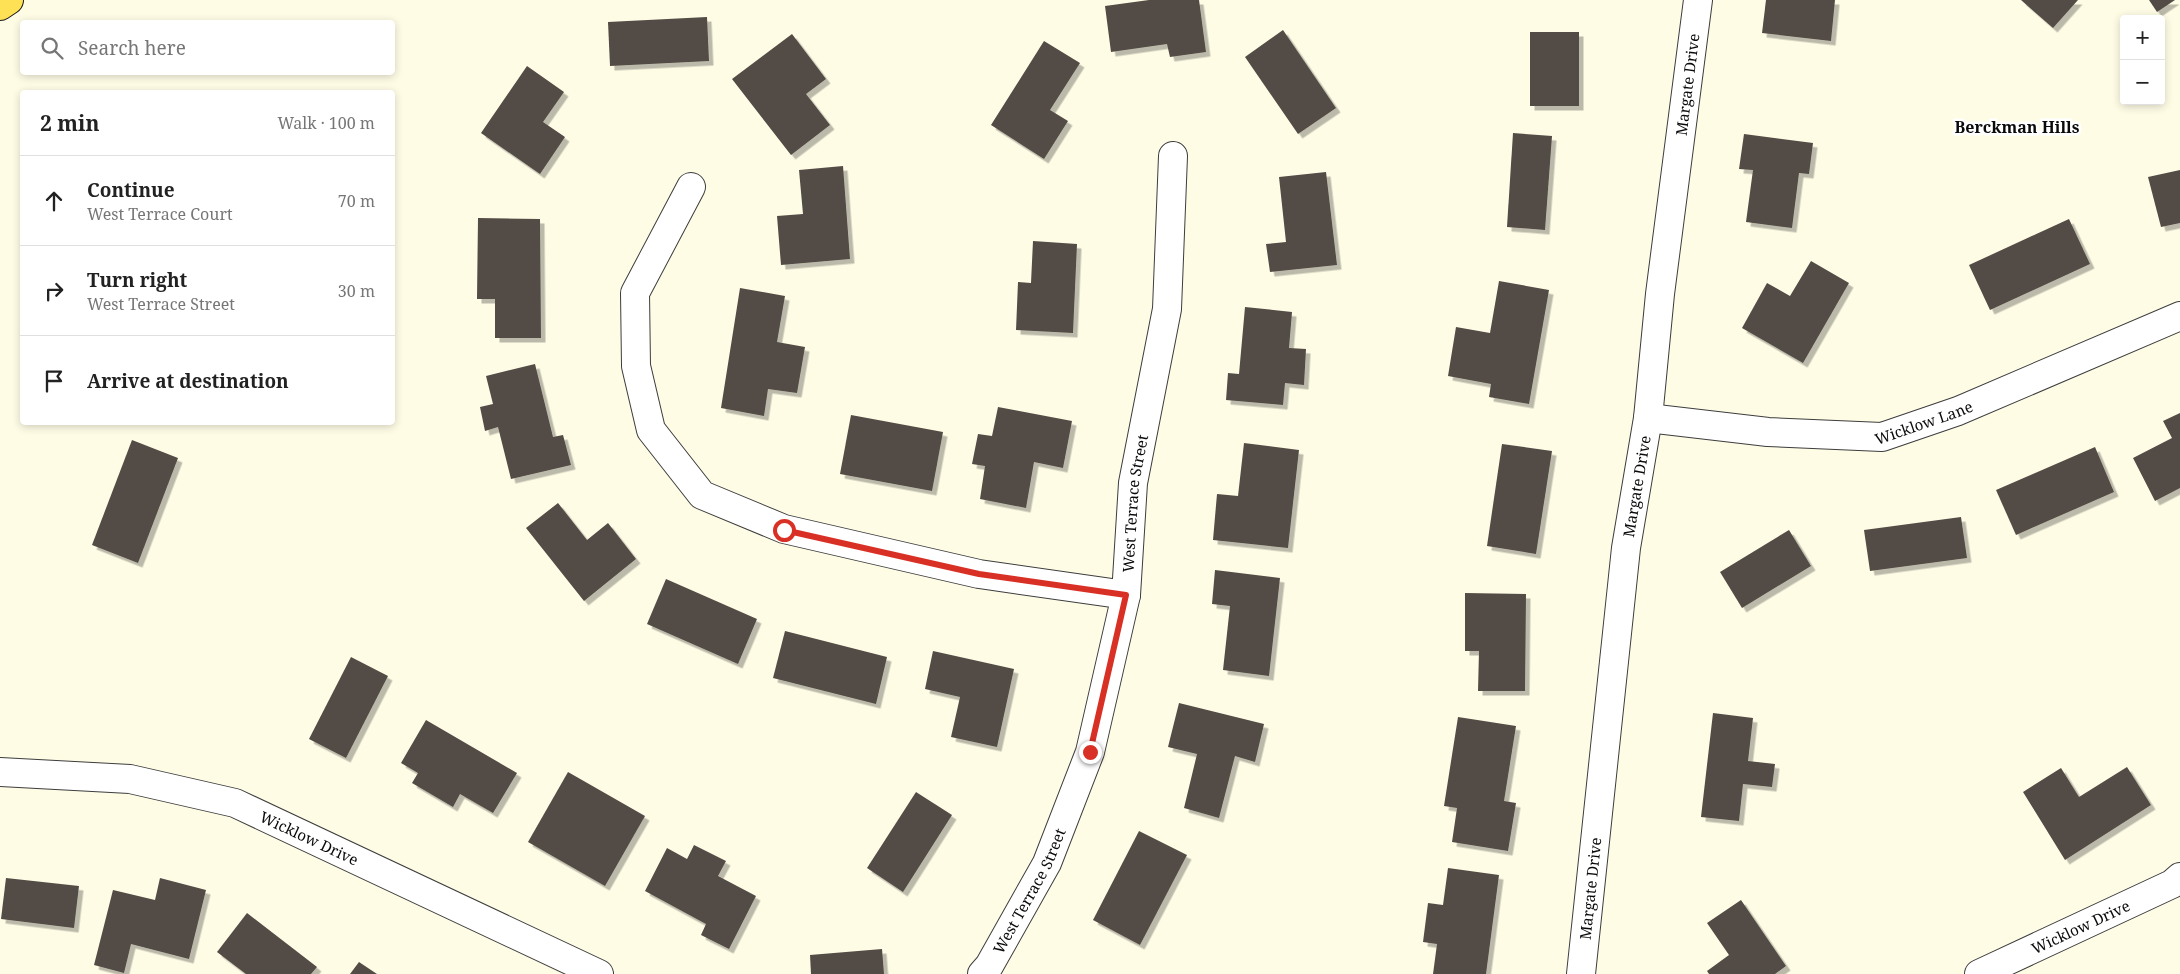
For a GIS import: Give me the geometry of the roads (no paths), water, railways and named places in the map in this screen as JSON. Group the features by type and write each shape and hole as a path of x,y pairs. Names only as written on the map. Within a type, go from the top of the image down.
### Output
{"main road":[{"path":"0,6 9,0"}],"street":[{"name":"Margate Drive","path":"1581,974 1626,548 1648,418 1660,294 1698,0"},
{"name":"West Terrace Street","path":"982,974 989,966 1047,863 1090,752 1126,595 1132,484 1166,309 1174,156"},
{"path":"691,187 635,293 636,366 651,430 702,495 784,530 979,574 1126,595"},
{"name":"Wicklow Lane","path":"1648,418 1768,432 1882,437 1958,411 2180,316"},
{"name":"Wicklow Drive","path":"0,772 130,779 234,803 566,967 599,974"},
{"name":"Wicklow Drive","path":"1979,974 2172,884 2180,877"}],"district":[{"name":"Berckman Hills","path":"2017,127"}]}
